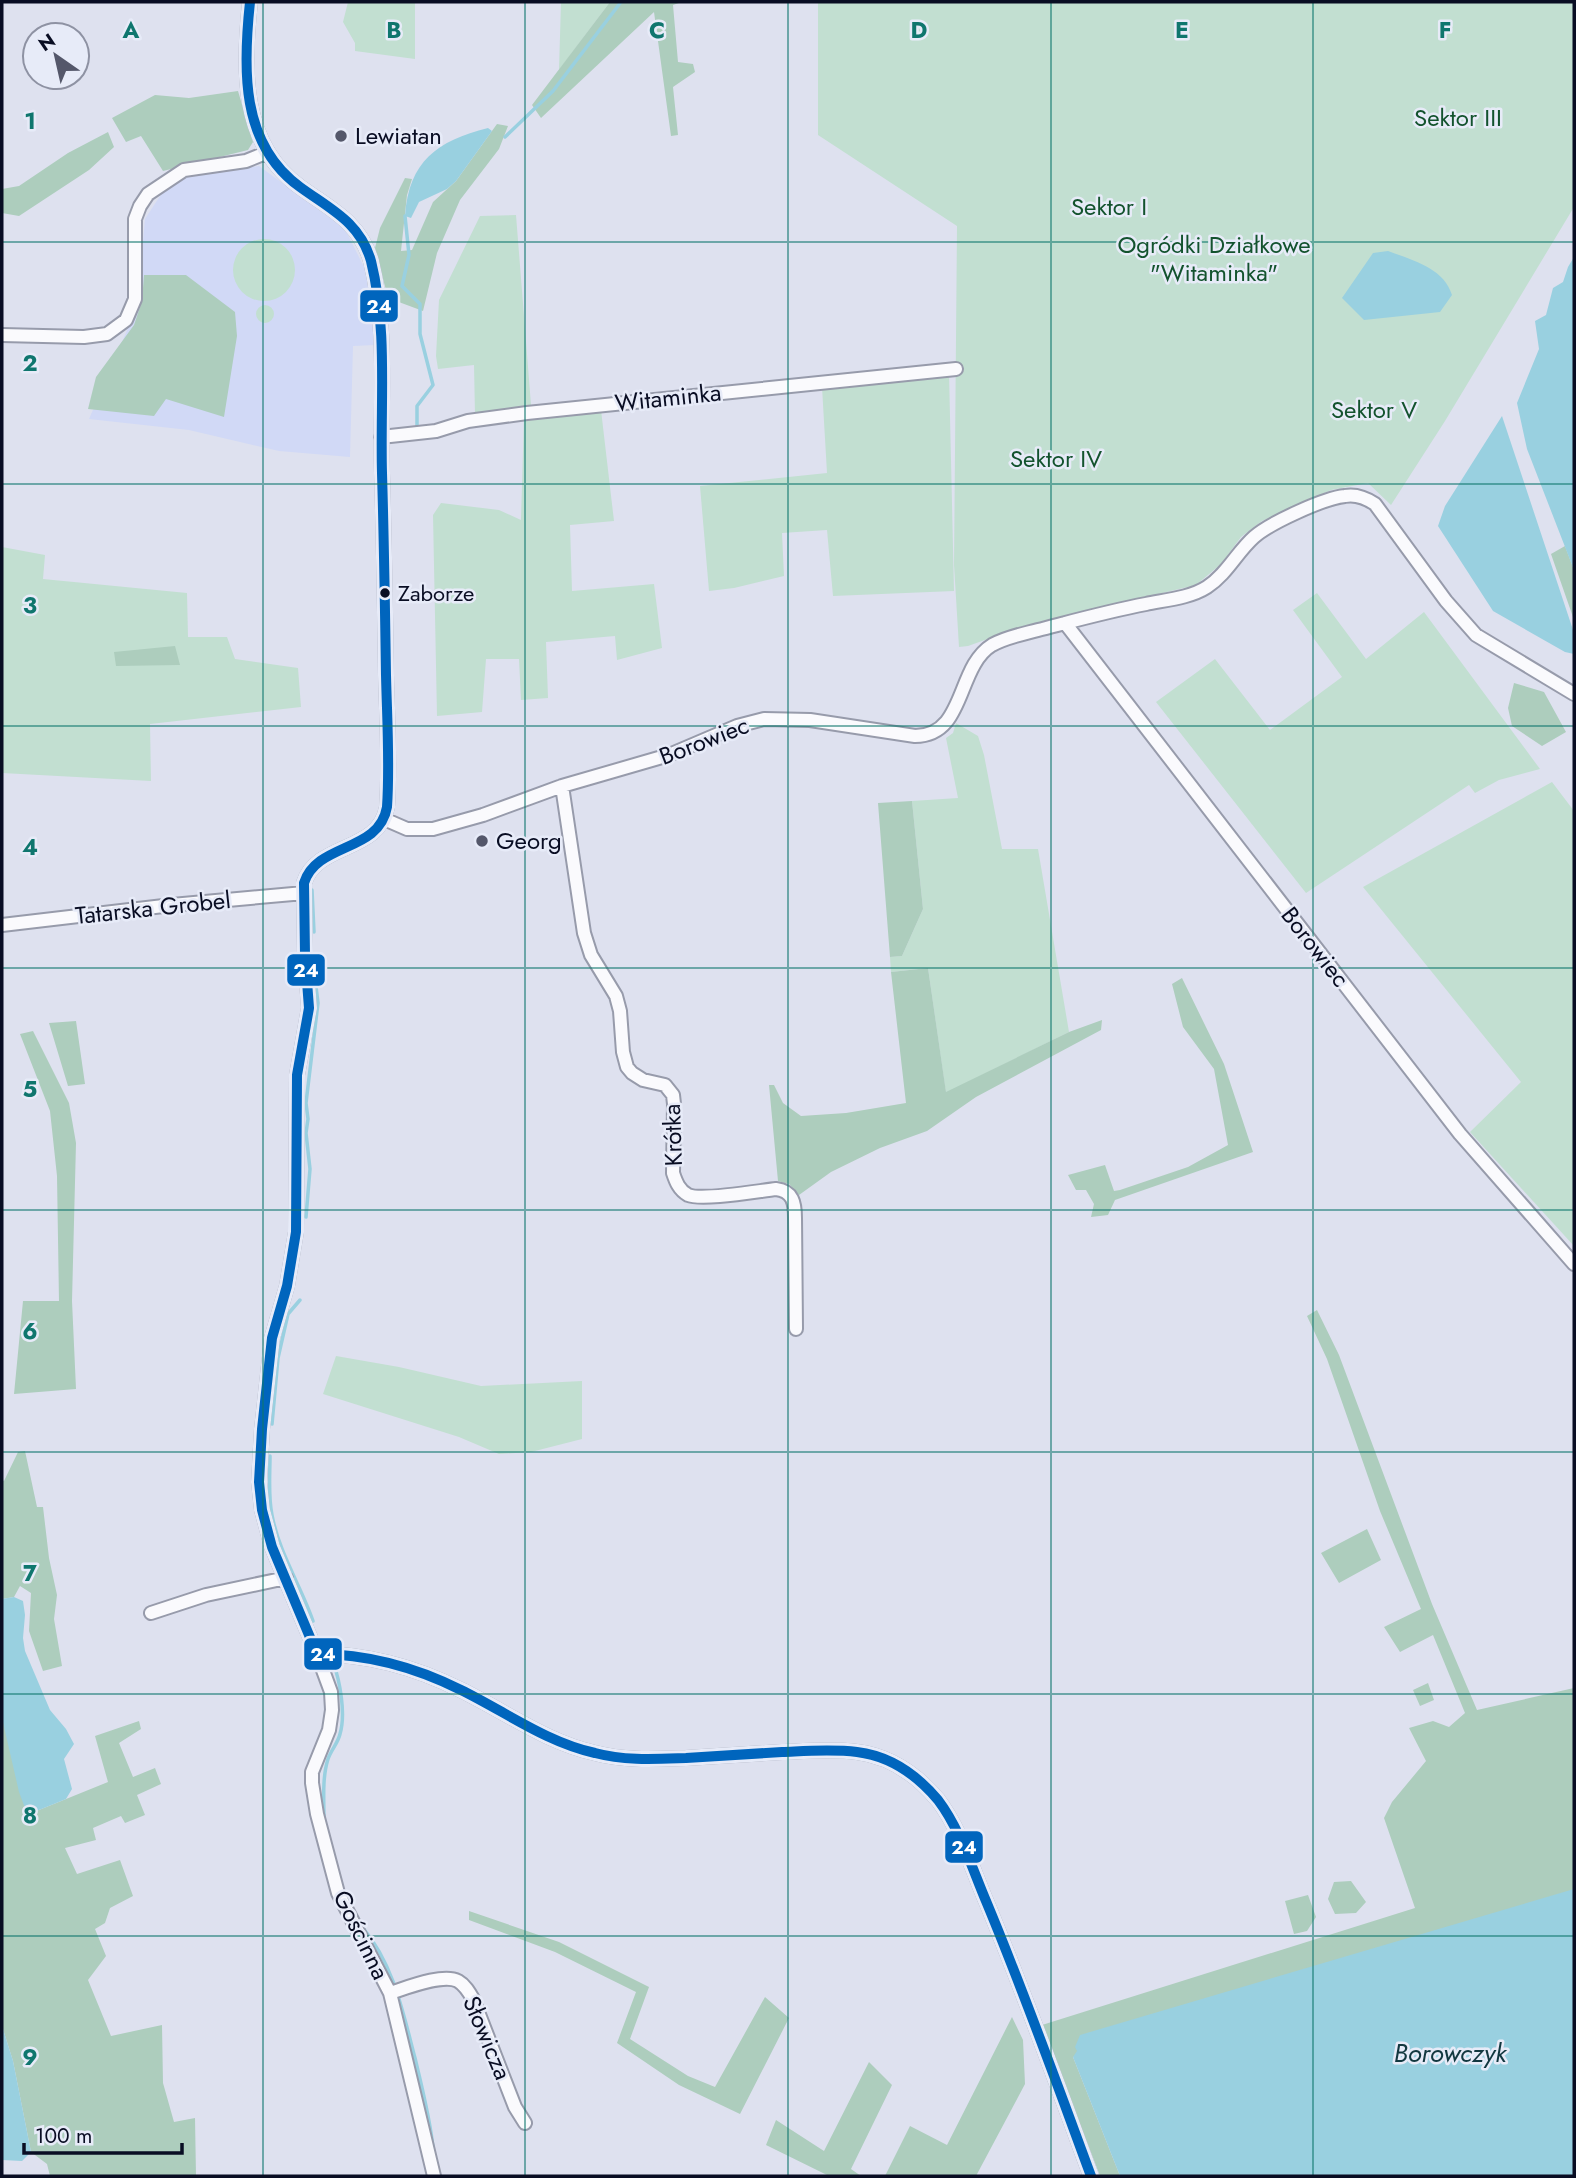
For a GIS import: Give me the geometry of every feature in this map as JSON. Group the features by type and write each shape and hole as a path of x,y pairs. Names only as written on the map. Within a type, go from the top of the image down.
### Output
{"street":[{"path":"250,2 245,50 247,89 255,125 268,152 295,184 345,219 361,235 372,265 383,336 381,437 387,807 384,819 370,836 316,863 306,877 304,893"},
{"path":"2,335 84,337 107,334 126,320 135,299 135,219 148,194 184,170 246,161 268,152"},
{"name":"Witaminka","path":"381,437 436,431 468,421 518,414 956,369"},
{"name":"Borowiec","path":"384,819 407,829 433,829 483,815 562,786 669,755 737,726 764,719 810,720 915,736 930,734 949,721 973,665 986,649 1003,640 1200,590 1220,576 1253,538 1269,526 1333,499 1353,495 1368,499 1378,507 1446,601 1476,635 1574,694"},
{"name":"Borowiec","path":"1065,623 1460,1133 1574,1264"},
{"name":"Krótka","path":"562,786 584,933 594,960 616,996 620,1011 624,1061 636,1076 667,1087 674,1099 673,1172 677,1183 687,1194 698,1197 776,1189 791,1196 795,1218 796,1329"},
{"name":"Tatarska Grobel","path":"2,925 304,893"},
{"name":"Gościnna","path":"304,893 309,1008 297,1075 296,1232 287,1286 272,1338 259,1472 264,1520 272,1547 331,1692 329,1730 312,1772 317,1814 338,1893 390,1993 435,2176"},
{"path":"151,1613 206,1595 286,1578"},
{"path":"317,1654 371,1657 419,1672 463,1691 558,1742 613,1757 652,1759 841,1751 876,1756 909,1773 926,1786 939,1802 963,1845 998,1927 1091,2176"},
{"name":"Słowicza","path":"390,1993 438,1979 455,1979 465,1987 473,1999 515,2106 525,2123"}],"shaded area":[{"path":"259,166 345,229 366,271 375,345 353,346 350,457 279,451 189,430 89,419 137,307 145,219 160,196 171,183 190,176"}],"green space":[{"path":"348,2 415,2 415,59 355,51 355,43 343,22"},
{"path":"561,2 610,2 559,70"},
{"path":"610,2 682,2 673,5 678,62 693,64 695,72 673,87 678,135 671,136 654,12 541,118 532,105"},
{"name":"Ogródki Działkowe \"Witaminka\"","path":"818,2 1574,2 1574,207 1391,505 1368,483 1331,490 1262,521 1241,537 1221,564 1196,585 1024,626 959,647 954,565 957,226 818,135"},
{"path":"238,91 253,142 248,150 163,171 141,136 126,142 112,118 155,95 189,98"},
{"path":"497,124 508,126 499,149 460,200 437,253 423,311 388,298 375,248 380,228 405,178 412,179 407,195 401,251 412,250 433,202 456,181"},
{"path":"108,132 114,147 89,170 19,216 2,213 2,189 19,186 68,153"},
{"path":"516,215 531,405 475,415 474,365 438,369 436,356 439,300 480,216"},
{"path":"264,239 286,248 295,270 286,292 264,301 242,292 233,270 242,248"},
{"path":"144,275 186,275 235,312 237,336 224,417 166,399 154,416 88,409 96,377 134,325 142,301"},
{"path":"265,305 271,308 274,314 271,320 265,323 259,320 256,314 259,308"},
{"path":"949,373 954,591 833,596 827,530 782,533 784,576 709,591 700,486 827,473 822,387"},
{"path":"601,410 614,521 570,525 572,591 654,584 662,648 617,660 615,636 546,642 548,698 521,700 519,659 486,659 482,712 437,716 433,515 441,503 499,510 521,520 524,417"},
{"path":"1565,546 1574,570 1574,620 1551,554"},
{"path":"2,547 45,555 43,579 187,593 188,637 227,637 235,659 298,668 301,707 150,724 151,781 2,773"},
{"path":"1317,593 1366,659 1424,612 1540,769 1499,780 1475,793 1469,785 1306,893 1156,702 1215,659 1270,730 1342,677 1293,610"},
{"path":"175,646 180,665 116,666 114,652"},
{"path":"1514,683 1544,692 1566,732 1542,746 1512,726 1508,708"},
{"path":"956,723 978,736 1002,849 1038,849 1069,1032 946,1093 928,968 891,972 890,957 902,956 923,909 912,801 958,798 946,738 953,733"},
{"path":"1552,782 1574,811 1574,1246 1470,1132 1521,1082 1363,887"},
{"path":"912,801 923,909 902,956 890,957 878,803"},
{"path":"928,968 946,1092 1069,1032 1102,1020 1101,1030 976,1097 927,1131 880,1148 831,1172 799,1195 789,1184 778,1181 769,1085 774,1085 783,1103 801,1116 846,1113 906,1103 891,972"},
{"path":"1182,978 1224,1064 1253,1152 1115,1200 1108,1215 1091,1217 1094,1204 1086,1190 1076,1190 1068,1175 1105,1165 1114,1191 1120,1190 1188,1167 1228,1145 1214,1069 1183,1027 1172,984"},
{"path":"76,1021 85,1084 68,1086 49,1023"},
{"path":"33,1031 69,1103 76,1143 72,1301 76,1389 14,1394 23,1301 59,1301 57,1176 50,1111 20,1034"},
{"path":"1317,1310 1339,1355 1432,1604 1477,1710 1574,1688 1574,1890 1073,2057 1120,2176 1100,2176 1042,2025 1415,1908 1384,1818 1392,1802 1426,1761 1409,1728 1433,1721 1449,1727 1465,1713 1433,1635 1400,1652 1384,1627 1421,1609 1380,1511 1327,1359 1307,1316"},
{"path":"336,1356 481,1386 582,1381 582,1439 531,1452 499,1454 459,1437 323,1394"},
{"path":"25,1451 37,1507 43,1507 57,1595 54,1619 62,1666 43,1671 29,1631 31,1593 20,1586 14,1597 2,1599 2,1480 4,1481 18,1452"},
{"path":"1367,1529 1381,1560 1339,1583 1321,1553"},
{"path":"1428,1683 1434,1700 1420,1706 1413,1690"},
{"path":"2,1718 34,1812 108,1782 95,1736 139,1721 141,1729 119,1743 133,1777 155,1768 161,1784 137,1795 145,1815 125,1823 121,1816 93,1828 96,1840 65,1848 77,1874 120,1860 133,1896 110,1908 105,1923 95,1929 106,1956 88,1980 111,2036 162,2025 163,2083 174,2122 195,2118 196,2176 50,2176 47,2164 31,2152 13,2061 2,2026"},
{"path":"1351,1881 1366,1902 1356,1913 1335,1914 1328,1899 1334,1882"},
{"path":"1308,1895 1316,1917 1307,1931 1294,1934 1285,1901"},
{"path":"469,1911 559,1942 649,1987 630,2039 688,2076 715,2087 765,1997 789,2018 740,2114 679,2085 617,2043 636,1992 555,1952 469,1920"},
{"path":"1012,2017 1023,2040 1025,2084 976,2176 885,2176 910,2126 947,2145"},
{"path":"869,2062 892,2085 851,2169 861,2176 829,2176 766,2145 776,2120 824,2151"}],"water":[{"path":"488,128 492,131 456,181 447,189 419,202 411,218 405,216 412,181 429,156 454,140"},
{"path":"1388,251 1426,266 1442,278 1452,295 1440,312 1364,320 1342,298 1373,253"},
{"path":"1574,257 1574,570 1527,449 1517,403 1539,349 1535,321 1546,315 1553,288 1563,282"},
{"path":"1502,416 1574,633 1574,654 1565,652 1493,611 1438,526 1445,506"},
{"path":"14,1597 23,1601 25,1651 50,1710 66,1729 74,1744 64,1759 72,1789 66,1799 34,1812 25,1808 19,1792 2,1718 2,1599"},
{"name":"Borowczyk","path":"1574,1889 1574,2176 1120,2176 1073,2057 1080,2035"},
{"path":"2,2026 13,2061 31,2152 22,2161 2,2160"}],"waterway":[{"path":"505,137 553,91 621,2"},
{"path":"405,216 409,255 402,286 420,304 420,334 433,385 417,406 417,426"},
{"path":"312,890 314,932"},
{"path":"306,1217 310,1169 306,1103 318,1003 313,962"},
{"path":"272,1424 278,1358 288,1314 300,1300"},
{"path":"270,1456 270,1500 275,1529 313,1621"},
{"path":"324,1820 326,1766 342,1726 340,1688 333,1662"},
{"path":"363,1928 383,1958 396,1990 423,2092 433,2148"}],"transit line":[{"name":"24","path":"250,2 247,78 256,127 266,149 280,169 352,226 366,248 376,287 382,366 388,758 387,807 382,822 361,840 321,860 304,883 309,1008 297,1075 296,1232 287,1286 272,1338 259,1482 262,1510 272,1547 317,1654 373,1659 426,1675 461,1690 560,1742 606,1756 640,1759 848,1751 869,1754 892,1762 912,1775 946,1811 965,1849 1027,2004 1091,2176"}],"place":[{"name":"Lewiatan","path":"341,136"},
{"name":"Zaborze","path":"385,593"},
{"name":"Georg","path":"482,841"}],"park label":[{"name":"Sektor III","path":"1458,118"},
{"name":"Sektor I","path":"1109,207"},
{"name":"Sektor V","path":"1374,410"},
{"name":"Sektor IV","path":"1056,459"}]}
